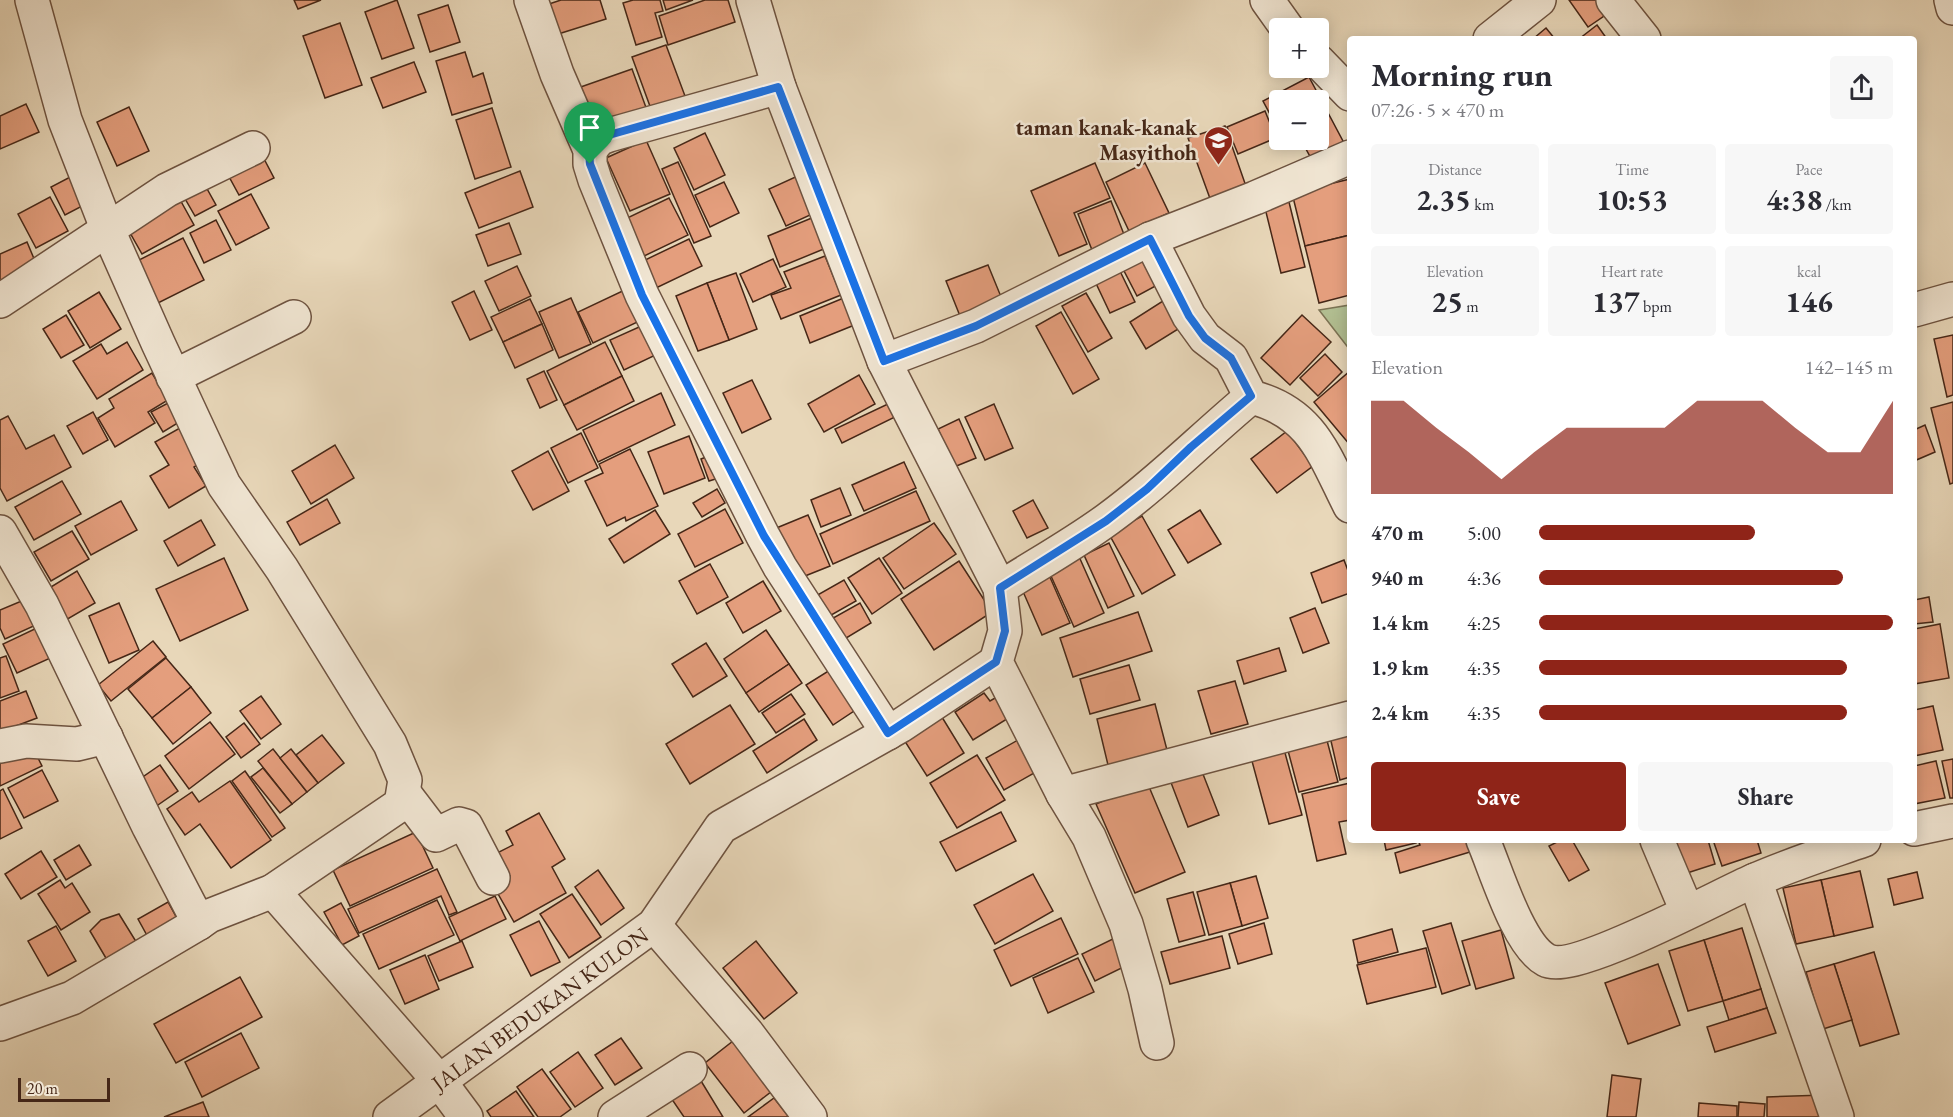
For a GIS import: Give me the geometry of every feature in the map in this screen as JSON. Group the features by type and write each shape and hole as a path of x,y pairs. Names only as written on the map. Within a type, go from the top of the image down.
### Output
{"street":[{"path":"0,1024 72,998 200,923 273,891 401,804 405,780 390,744 282,569 224,485 107,228 65,120 32,0"},
{"path":"531,0 557,74 590,150 590,164 595,180 642,295 764,536 888,733"},
{"path":"753,0 778,87 884,361 1000,588 1005,631 996,662 1063,794 1089,837 1126,924 1145,989 1157,1043"},
{"path":"1267,0 1280,18"},
{"path":"1494,36 1539,0"},
{"path":"1613,0 1642,36"},
{"path":"1951,0 1953,8"},
{"path":"1329,72 1347,91"},
{"path":"590,150 599,139 609,135 778,87"},
{"path":"0,301 167,190 253,148"},
{"path":"884,361 976,326 1150,239 1255,198 1347,158"},
{"path":"1150,239 1189,316 1205,338 1231,358 1251,396 1276,403 1314,436 1347,500"},
{"path":"1917,309 1953,298"},
{"path":"173,377 294,317"},
{"path":"1000,588 1106,521 1147,489 1191,447 1251,396"},
{"path":"0,532 42,605 149,827 200,923"},
{"name":"JALAN BEDUKAN KULON","path":"390,1117 654,925 721,827 888,733 996,662"},
{"path":"1063,794 1347,719"},
{"path":"0,746 26,741 84,744 106,738"},
{"path":"404,793 436,835 459,824 466,826 493,878"},
{"path":"1917,828 1953,821"},
{"path":"1484,843 1519,925 1535,953 1549,961 1560,962 1597,954 1755,880 1856,843"},
{"path":"1658,843 1687,912"},
{"path":"1755,880 1837,1117"},
{"path":"273,891 440,1082 466,1117"},
{"path":"654,925 747,1033 810,1117"},
{"path":"620,1116 690,1070"}],"green space":[{"path":"1347,305 1347,346 1319,310"}],"building":[{"path":"294,0 321,0 298,9"},
{"path":"397,0 414,48 382,59 365,12"},
{"path":"561,0 600,0 606,19 555,35 546,5"},
{"path":"633,0 660,0 663,11 655,13 662,37 636,45 623,3"},
{"path":"663,0 693,0 666,10"},
{"path":"705,0 728,0 735,22 668,45 659,16"},
{"path":"1569,0 1598,0 1607,14 1588,27"},
{"path":"448,5 460,42 430,52 418,15"},
{"path":"340,23 362,85 325,98 303,36"},
{"path":"1597,25 1605,36 1583,36"},
{"path":"1546,28 1553,36 1537,36"},
{"path":"666,45 685,96 651,109 632,57"},
{"path":"465,52 473,77 483,73 492,103 452,115 436,61"},
{"path":"414,62 426,92 383,108 371,78"},
{"path":"632,69 648,113 591,133 575,89"},
{"path":"1310,78 1316,90 1284,90"},
{"path":"1269,98 1269,112 1263,101"},
{"path":"26,104 39,132 0,149 0,116"},
{"path":"129,107 149,151 117,166 97,122"},
{"path":"492,108 511,167 475,179 456,120"},
{"path":"1265,111 1269,121 1269,141 1238,154 1227,127"},
{"path":"1329,115 1344,143 1312,160 1306,150 1329,150"},
{"name":"taman kanak-kanak Masyithoh","path":"1225,126 1248,192 1212,204 1188,138"},
{"path":"705,133 725,175 694,190 674,148"},
{"path":"646,140 670,194 630,211 606,158"},
{"path":"262,155 274,178 239,195 227,173"},
{"path":"678,162 711,236 694,243 662,169"},
{"path":"1095,163 1110,198 1074,213 1087,244 1059,256 1031,191"},
{"path":"1145,163 1169,213 1129,231 1106,182"},
{"path":"520,171 533,207 479,228 465,193"},
{"path":"802,174 819,211 786,226 769,189"},
{"path":"74,175 88,203 65,215 51,187"},
{"path":"201,178 216,205 195,216 180,190"},
{"path":"1347,180 1347,236 1305,246 1292,193"},
{"path":"724,182 739,213 710,227 695,195"},
{"path":"251,194 269,228 236,245 218,211"},
{"path":"178,196 194,225 142,254 125,224"},
{"path":"50,197 68,231 36,248 18,214"},
{"path":"669,198 688,235 642,257 623,220"},
{"path":"1288,198 1305,267 1281,273 1264,204"},
{"path":"1111,201 1125,237 1092,250 1078,214"},
{"path":"819,215 831,246 780,267 768,236"},
{"path":"216,220 231,250 204,263 190,233"},
{"path":"509,223 521,254 488,266 476,235"},
{"path":"1347,236 1347,296 1319,303 1305,246"},
{"path":"183,238 204,280 156,304 135,262"},
{"path":"689,239 702,266 656,288 643,261"},
{"path":"27,242 40,273 0,290 0,254"},
{"path":"1147,252 1163,282 1137,296 1121,265"},
{"path":"825,256 841,295 781,319 771,295 791,288 784,272"},
{"path":"773,259 786,287 753,302 740,274"},
{"path":"988,265 1006,309 964,326 946,281"},
{"path":"1117,265 1135,302 1110,313 1093,277"},
{"path":"517,266 531,296 499,311 485,281"},
{"path":"736,273 757,329 729,340 707,283"},
{"path":"707,283 729,340 698,351 676,296"},
{"path":"631,287 646,318 593,343 578,312"},
{"path":"474,291 492,330 470,340 452,302"},
{"path":"99,292 121,329 90,348 68,311"},
{"path":"1086,293 1112,338 1088,352 1062,306"},
{"path":"846,297 857,324 810,343 800,316"},
{"path":"571,298 591,344 559,358 539,312"},
{"path":"530,299 542,324 503,342 491,317"},
{"path":"1166,299 1183,326 1146,349 1130,322"},
{"path":"1061,312 1099,379 1073,394 1036,326"},
{"path":"66,315 84,345 61,358 43,329"},
{"path":"1302,315 1331,342 1290,385 1261,358"},
{"path":"648,323 662,352 624,370 610,340"},
{"path":"542,324 553,350 515,368 503,342"},
{"path":"1953,335 1953,395 1947,397 1934,339"},
{"path":"127,342 143,370 97,399 73,361 101,344 107,354"},
{"path":"605,342 622,376 564,405 547,371"},
{"path":"1325,354 1342,372 1318,396 1300,378"},
{"path":"544,371 557,400 540,408 527,379"},
{"path":"152,373 168,400 148,412 155,423 115,447 98,418 114,408 109,399"},
{"path":"1347,374 1347,441 1314,402"},
{"path":"859,375 875,404 824,432 808,404"},
{"path":"622,376 634,401 577,430 564,405"},
{"path":"752,380 771,419 742,433 723,393"},
{"path":"661,393 675,425 598,462 583,430"},
{"path":"170,402 181,421 163,432 151,412"},
{"path":"1953,402 1953,483 1950,484 1931,408"},
{"path":"890,403 897,416 842,443 835,429"},
{"path":"994,404 1013,448 985,460 965,417"},
{"path":"93,412 108,440 83,454 67,426"},
{"path":"8,416 26,449 54,435 71,467 7,501 0,488 0,420"},
{"path":"959,419 976,458 954,467 938,429"},
{"path":"187,424 207,459 194,467 206,486 169,508 150,476 169,465 155,442"},
{"path":"1925,425 1935,452 1917,460 1917,429"},
{"path":"1287,431 1313,466 1277,493 1251,459"},
{"path":"581,433 598,468 568,483 551,448"},
{"path":"689,436 705,478 664,494 648,452"},
{"path":"335,445 354,478 311,504 292,471"},
{"path":"630,449 658,506 626,521 625,517 607,526 585,481 603,473 599,464"},
{"path":"548,451 569,491 533,510 512,471"},
{"path":"714,454 722,477 709,481 701,459"},
{"path":"904,462 916,488 864,511 852,485"},
{"path":"62,481 81,514 34,540 15,507"},
{"path":"840,488 851,515 821,527 811,500"},
{"path":"717,489 725,503 702,517 693,503"},
{"path":"916,491 930,521 833,564 820,534"},
{"path":"327,499 340,523 300,545 287,522"},
{"path":"1033,500 1048,528 1027,538 1013,511"},
{"path":"121,501 137,530 91,555 75,526"},
{"path":"725,509 743,543 695,567 678,534"},
{"path":"655,510 670,534 624,563 609,539"},
{"path":"1200,510 1221,544 1188,563 1168,530"},
{"path":"808,515 830,566 795,580 774,529"},
{"path":"1142,516 1175,575 1142,594 1109,534"},
{"path":"201,520 215,545 178,566 164,541"},
{"path":"934,523 956,554 904,589 883,558"},
{"path":"72,531 89,559 51,581 34,552"},
{"path":"1109,543 1134,596 1108,608 1084,555"},
{"path":"1077,552 1104,613 1074,627 1046,565"},
{"path":"224,558 248,610 180,641 156,589"},
{"path":"879,558 902,593 872,614 848,578"},
{"path":"1344,560 1347,568 1347,594 1322,603 1311,573"},
{"path":"959,561 992,612 934,650 901,599"},
{"path":"710,564 728,597 697,614 679,581"},
{"path":"77,571 95,603 59,624 41,593"},
{"path":"1049,575 1070,623 1042,635 1021,587"},
{"path":"844,580 856,601 826,618 814,597"},
{"path":"763,581 781,611 743,633 726,603"},
{"path":"1929,597 1933,622 1917,624 1917,599"},
{"path":"24,600 36,625 5,639 0,628 0,610"},
{"path":"119,603 139,650 109,663 89,616"},
{"path":"860,603 871,623 838,643 826,622"},
{"path":"1315,608 1329,643 1303,653 1290,618"},
{"path":"1138,612 1152,651 1073,677 1060,638"},
{"path":"1940,624 1949,678 1917,683 1917,628"},
{"path":"41,626 55,656 17,673 3,644"},
{"path":"766,630 789,664 746,693 724,659"},
{"path":"153,641 166,657 111,701 98,685"},
{"path":"706,643 727,676 693,697 672,664"},
{"path":"1279,648 1286,671 1244,684 1237,661"},
{"path":"6,656 19,691 0,698 0,658"},
{"path":"166,658 191,687 152,718 128,689"},
{"path":"789,664 802,683 759,712 746,693"},
{"path":"1129,665 1140,700 1090,714 1080,679"},
{"path":"830,670 857,709 833,725 806,685"},
{"path":"1235,681 1248,724 1211,734 1198,691"},
{"path":"191,687 211,713 173,744 152,718"},
{"path":"26,691 37,718 0,732 0,701"},
{"path":"984,693 990,701 1002,694 1015,714 973,740 955,712"},
{"path":"791,694 805,714 776,733 762,713"},
{"path":"261,696 281,724 261,739 240,711"},
{"path":"1155,704 1167,750 1108,765 1097,719"},
{"path":"730,705 755,744 690,784 666,744"},
{"path":"1933,706 1943,750 1917,755 1917,709"},
{"path":"937,709 964,753 927,776 899,732"},
{"path":"804,719 817,740 767,773 753,751"},
{"path":"210,722 235,754 189,789 165,756"},
{"path":"244,723 260,744 241,758 226,737"},
{"path":"1347,724 1347,778 1340,780 1328,728"},
{"path":"1325,733 1338,782 1299,792 1286,743"},
{"path":"322,735 344,763 318,783 296,755"},
{"path":"1018,740 1036,772 1004,790 986,758"},
{"path":"1282,742 1302,815 1269,824 1249,750"},
{"path":"31,744 42,766 0,786 0,759"},
{"path":"273,749 307,792 292,804 258,761"},
{"path":"291,749 318,783 307,792 280,758"},
{"path":"977,755 1005,800 957,828 930,783"},
{"path":"1953,759 1953,798 1950,798 1942,761"},
{"path":"1936,761 1945,798 1917,803 1917,765"},
{"path":"160,765 178,791 155,807 137,781"},
{"path":"263,768 292,804 280,813 251,777"},
{"path":"1201,769 1219,815 1188,827 1170,780"},
{"path":"42,770 58,801 24,818 8,788"},
{"path":"245,771 285,828 272,837 232,781"},
{"path":"230,781 271,840 231,868 200,824 185,835 167,809 192,792 199,802"},
{"path":"1147,782 1185,872 1135,893 1096,804"},
{"path":"1347,784 1347,821 1339,822 1346,854 1317,861 1302,794"},
{"path":"3,789 22,828 0,839 0,791"},
{"path":"1001,812 1016,841 956,871 940,842"},
{"path":"539,813 565,859 552,867 566,893 514,922 493,885 510,876 497,853 513,845 506,831"},
{"path":"416,832 433,868 350,906 333,870"},
{"path":"1385,843 1416,843 1386,850"},
{"path":"1419,843 1467,843 1470,852 1400,873 1395,853 1420,845"},
{"path":"1555,843 1574,843 1589,870 1569,881 1549,846"},
{"path":"1675,843 1709,843 1715,864 1684,874"},
{"path":"1714,843 1758,843 1761,853 1722,866"},
{"path":"79,845 91,865 66,880 54,860"},
{"path":"41,851 57,877 21,899 5,874"},
{"path":"437,869 457,912 449,915 441,896 359,933 348,909"},
{"path":"598,870 624,908 601,925 575,887"},
{"path":"1860,871 1873,927 1834,936 1821,880"},
{"path":"1917,872 1923,898 1894,905 1888,879"},
{"path":"1033,874 1053,911 995,944 974,905"},
{"path":"1256,876 1268,918 1242,926 1230,883"},
{"path":"60,880 65,888 72,883 90,912 61,930 38,894"},
{"path":"1821,880 1834,936 1796,944 1783,888"},
{"path":"1230,883 1242,926 1209,935 1197,892"},
{"path":"1193,892 1205,935 1179,942 1167,899"},
{"path":"572,894 601,937 569,958 540,914"},
{"path":"495,896 506,919 460,941 449,917"},
{"path":"437,900 454,935 379,969 363,934"},
{"path":"168,902 179,922 149,939 138,919"},
{"path":"341,903 359,936 342,945 324,912"},
{"path":"119,914 140,948 110,965 90,931 101,920"},
{"path":"1061,918 1078,954 1011,986 994,950"},
{"path":"539,921 560,962 531,976 510,935"},
{"path":"1264,923 1272,954 1238,964 1229,934"},
{"path":"1451,923 1470,985 1442,994 1423,931"},
{"path":"56,926 76,961 48,976 28,941"},
{"path":"1742,928 1761,989 1723,1001 1704,940"},
{"path":"1392,929 1398,952 1358,963 1353,940"},
{"path":"1501,930 1514,978 1476,989 1462,941"},
{"path":"1123,934 1136,961 1095,981 1082,954"},
{"path":"1222,936 1230,968 1170,984 1161,952"},
{"path":"1704,940 1723,1001 1688,1011 1669,951"},
{"path":"462,941 473,967 439,981 428,956"},
{"path":"756,941 797,993 764,1019 723,968"},
{"path":"1426,948 1436,987 1367,1004 1357,965"},
{"path":"1874,952 1899,1034 1860,1046 1834,964"},
{"path":"425,955 439,989 405,1004 390,970"},
{"path":"1078,958 1094,992 1048,1013 1033,978"},
{"path":"1658,964 1680,1025 1628,1044 1605,983"},
{"path":"1834,964 1852,1020 1823,1029 1806,972"},
{"path":"240,977 262,1017 176,1063 154,1024"},
{"path":"1761,989 1767,1008 1729,1020 1723,1001"},
{"path":"1767,1008 1776,1033 1715,1052 1707,1027"},
{"path":"241,1033 259,1068 202,1097 185,1062"},
{"path":"621,1038 642,1068 615,1085 595,1055"},
{"path":"733,1041 772,1091 744,1113 705,1063"},
{"path":"578,1052 603,1088 575,1107 550,1072"},
{"path":"542,1069 571,1109 560,1117 538,1117 517,1087"},
{"path":"1612,1075 1641,1079 1636,1117 1607,1117"},
{"path":"698,1076 723,1117 684,1117 669,1095"},
{"path":"516,1091 534,1117 491,1117 487,1111"},
{"path":"1825,1095 1826,1117 1767,1117 1767,1097"},
{"path":"774,1098 789,1117 748,1117"},
{"path":"203,1102 209,1117 164,1117"},
{"path":"1739,1102 1765,1104 1764,1117 1738,1117"},
{"path":"1699,1103 1737,1106 1737,1117 1698,1117"}],"place":[{"name":"taman kanak-kanak Masyithoh","path":"1218,166"}],"route":[{"path":"778,87 884,361 976,326 1150,239 1189,316 1205,338 1231,358 1251,396 1191,447 1147,489 1106,521 1000,588 1005,631 996,662 888,733 780,567 642,295 590,164 590,150 599,139 694,109 778,87"}]}
